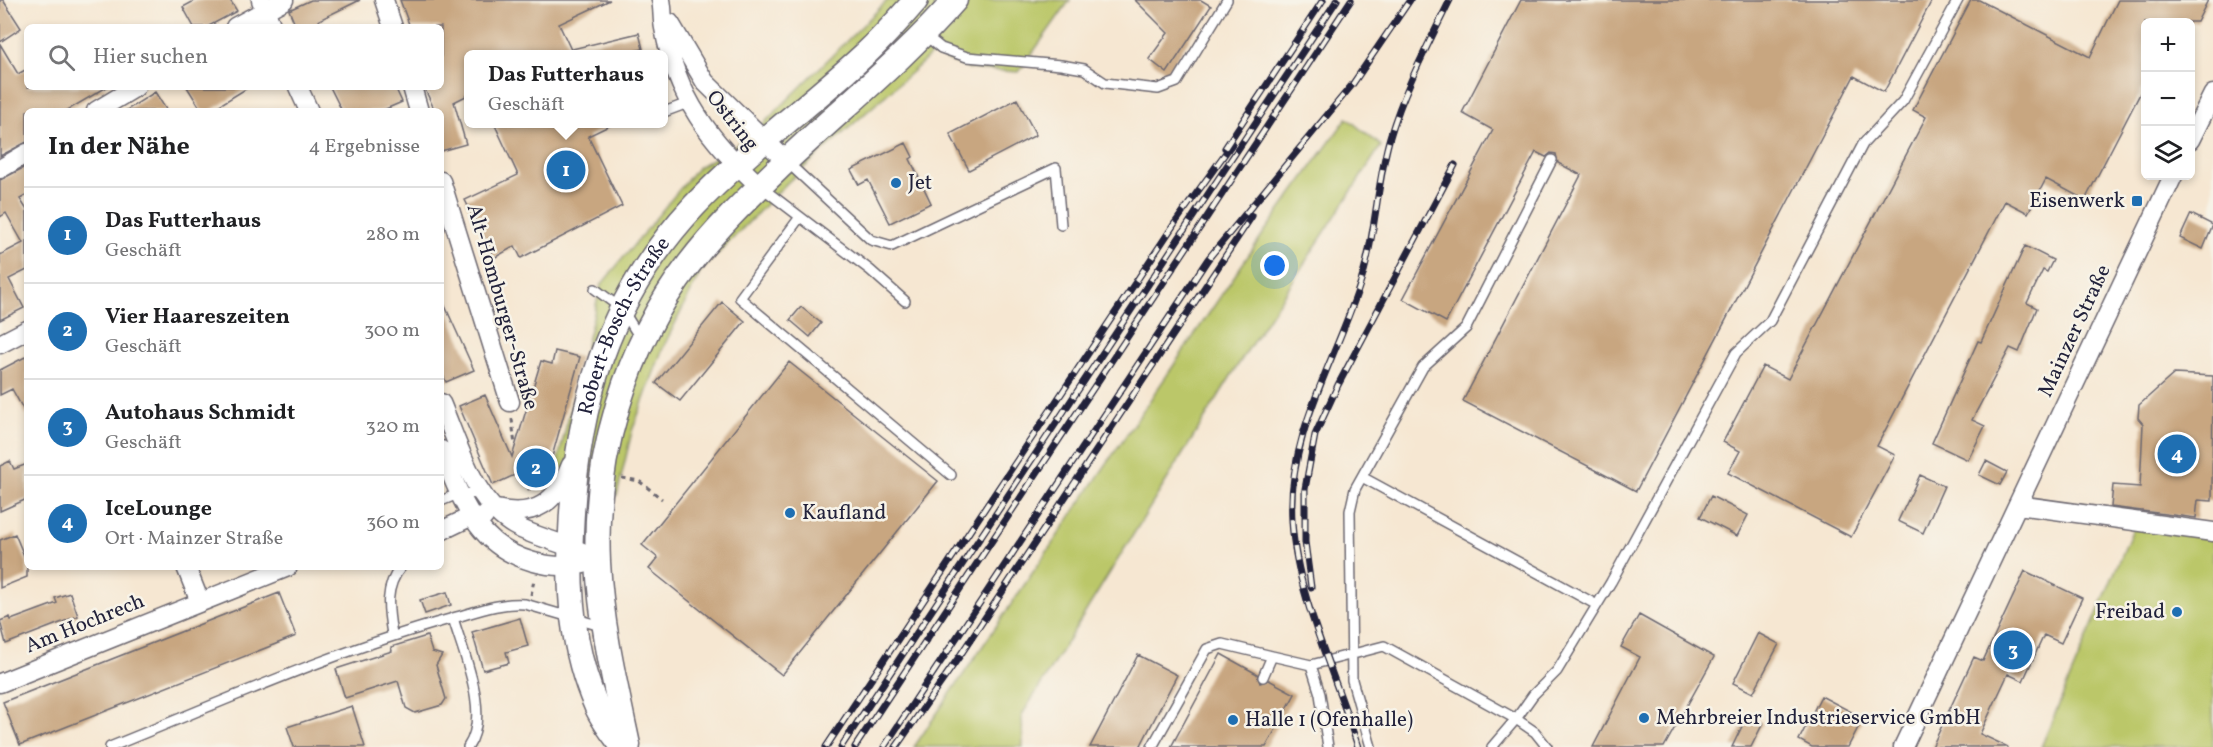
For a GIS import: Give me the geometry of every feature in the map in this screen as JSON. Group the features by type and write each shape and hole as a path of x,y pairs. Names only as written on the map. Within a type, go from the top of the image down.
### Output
{"main road":[{"name":"Robert-Bosch-Straße","path":"628,747 604,627 598,560 603,475 610,441 627,383 643,343 668,294 689,264 786,161 925,35 935,3"},
{"name":"Robert-Bosch-Straße","path":"623,747 596,707 572,617 569,556 576,452 582,419 595,373 622,309 665,240 699,202 865,55 935,3"}],"street":[{"path":"239,24 263,4 284,0"},
{"path":"384,0 392,24"},
{"name":"Ostring","path":"661,2 664,27 688,103 737,166 761,187"},
{"name":"Ostring","path":"661,2 675,36 705,82 786,161"},
{"path":"263,4 271,24"},
{"path":"101,108 131,90"},
{"path":"299,90 308,108"},
{"path":"412,90 418,108"},
{"path":"2195,130 2213,94"},
{"path":"0,170 24,155"},
{"name":"Mainzer Straße","path":"1903,747 2171,180"},
{"name":"Alt-Homburger-Straße","path":"444,191 510,402"},
{"path":"0,344 24,332"},
{"path":"444,410 483,494 502,515 520,529 569,556 598,560"},
{"path":"444,530 472,516 524,512 548,502 563,485 576,452"},
{"path":"444,457 472,516 499,545 539,564 569,556"},
{"path":"2018,505 2213,532"},
{"path":"187,570 200,602"},
{"name":"Am Hochrech","path":"0,683 280,570"}],"lane":[{"path":"925,35 941,48 967,57 1061,65 1084,69 1105,83 1158,89 1177,82 1227,0"},
{"path":"1492,747 1533,695 1557,671 1597,605 1736,353 1770,321 1863,144 1903,101 1958,0"},
{"path":"668,110 688,103"},
{"path":"1371,747 1352,680 1350,654 1350,511 1355,489 1423,367 1466,328 1552,160"},
{"path":"786,161 871,240 892,246 1056,168 1061,225"},
{"path":"761,187 870,270 905,301"},
{"path":"800,217 740,298 951,475"},
{"path":"595,289 622,309 643,343"},
{"path":"1362,477 1597,605"},
{"path":"444,500 460,493 483,494"},
{"path":"392,634 389,593 400,570"},
{"path":"110,747 392,634 513,603 604,627"},
{"path":"453,618 478,704 473,739 468,747"},
{"path":"1152,747 1207,649 1222,644 1311,664 1383,646 1516,719 1535,732 1547,747"},
{"path":"1263,677 1272,656"},
{"path":"1311,664 1320,694 1328,747"}],"path":[{"name":"Alt-Homburger-Straße","path":"510,402 515,446"},
{"path":"603,475 639,481 662,499"}],"green space":[{"path":"888,0 1070,0 1019,72 970,69 932,54 787,183 701,271 663,348 632,431 617,495 553,480 601,285 697,168 752,135"},
{"path":"1347,118 1381,146 1234,371 1022,715 1023,747 914,747 1265,231"},
{"path":"2138,517 2213,525 2213,747 2041,747"}],"building":[{"path":"0,0 3,0 21,28 0,42"},
{"path":"196,0 230,0 237,11 213,24 192,24 183,7"},
{"path":"311,0 360,0 319,20 321,24 295,24 289,10"},
{"path":"400,0 610,0 559,24 571,50 464,50 464,97 454,102 466,144 444,150 444,108 434,108 425,90 444,90 444,24 409,24"},
{"path":"1135,0 1201,0 1211,6 1167,73 1149,59 1168,33"},
{"path":"1521,0 1932,0 1884,92 1854,76 1636,491 1463,401 1581,175 1558,163 1556,154 1551,153 1546,157 1536,152 1446,322 1403,299 1493,130 1462,113"},
{"path":"1971,0 1979,0 2090,57 2118,0 2208,0 2197,22 2195,18 2141,18 2141,92 2085,200 2046,179 2028,213 2005,201 1877,446 1895,455 1851,537 1728,473 1740,451 1723,442 1763,366 1788,379 1926,117 1913,110"},
{"path":"639,33 643,49 639,50 572,50"},
{"path":"0,44 18,74 24,71 24,90 102,90 71,108 24,108 24,144 0,156"},
{"path":"189,90 244,90 215,108 200,108"},
{"path":"332,90 396,90 402,102 388,108 340,108"},
{"path":"155,92 165,108 130,108"},
{"path":"1017,99 1036,135 969,170 950,134"},
{"path":"496,128 605,128 588,136 622,206 521,258 515,246 494,258 465,200 518,175"},
{"name":"Jet","path":"906,143 913,157 910,159 931,203 890,223 868,180 859,185 851,170"},
{"path":"24,168 24,197 20,199 24,205 24,272 9,279 24,308 0,320 0,255 23,243 6,213 0,217 0,180"},
{"path":"2191,214 2213,225 2203,249 2180,238"},
{"path":"2025,246 2053,260 2047,272 2043,270 2027,303 2037,308 2019,352 2010,348 1972,420 1985,426 1968,460 1932,443 1978,341 1981,342"},
{"path":"722,302 745,321 680,401 656,383"},
{"path":"444,304 474,370 446,382 444,377"},
{"path":"801,307 821,323 810,337 790,320"},
{"path":"555,351 580,357 548,471 523,478 521,472 493,485 459,406 485,395 512,457 541,361 552,364"},
{"path":"24,358 24,411 12,389 0,395 0,370"},
{"name":"Kaufland","path":"789,362 938,481 782,675 649,569 658,558 642,545"},
{"path":"2174,374 2213,376 2212,501 2198,500 2196,518 2111,507 2113,485 2140,487 2143,424 2138,418 2139,405"},
{"path":"10,461 14,469 24,465 24,500 0,511 0,466"},
{"path":"1986,461 2007,472 2000,485 1979,475"},
{"path":"1920,475 1944,486 1923,533 1898,521"},
{"path":"1711,496 1748,515 1737,536 1700,517"},
{"path":"15,534 24,556 24,570 27,570 27,577 0,588 0,540"},
{"path":"2025,571 2082,598 2061,643 2044,635 2023,681 2008,674 1980,734 2008,747 1932,747 1974,657 1983,661"},
{"path":"447,592 451,605 425,614 420,600"},
{"path":"70,593 78,616 6,644 0,621 10,617 11,620 57,603 55,598"},
{"path":"279,593 296,636 20,745 3,702"},
{"name":"Mehrbreier Industrieservice GmbH","path":"1639,615 1714,657 1664,747 1593,747 1640,657 1621,647"},
{"path":"520,618 528,646 506,652 509,663 483,670 472,632"},
{"path":"1758,633 1779,644 1753,693 1733,683"},
{"path":"427,636 432,652 442,655 436,665 446,699 442,705 415,713 406,708 398,681 345,698 336,669 392,651 391,647"},
{"name":"Halle 1 (Ofenhalle)","path":"1221,654 1257,674 1260,683 1269,680 1295,694 1266,747 1171,747"},
{"path":"1138,655 1177,675 1140,747 1090,747"},
{"path":"1821,696 1863,718 1848,747 1812,747 1799,740"},
{"path":"352,706 365,747 294,747 287,727"},
{"path":"1747,716 1763,723 1751,747 1732,747"}],"railway":[{"path":"1225,148 1323,0"},
{"path":"841,747 1337,0"},
{"path":"855,747 1351,0"},
{"path":"884,747 1208,259 1352,85 1410,0"},
{"path":"1358,747 1318,635 1301,578 1292,521 1293,488 1297,456 1306,425 1363,275 1390,137 1417,67 1450,0"},
{"path":"826,747 1175,223 1232,144"},
{"path":"1311,587 1305,542 1305,489 1315,435 1338,385 1455,165"},
{"path":"896,747 959,657 1252,216"}],"place":[{"name":"Das Futterhaus","path":"566,170"},
{"name":"Jet","path":"896,183"},
{"name":"Eisenwerk","path":"2137,201"},
{"name":"IceLounge","path":"2177,454"},
{"name":"Vier Haareszeiten","path":"536,468"},
{"name":"Kaufland","path":"790,513"},
{"name":"Freibad","path":"2177,612"},
{"name":"Autohaus Schmidt","path":"2013,650"},
{"name":"Mehrbreier Industrieservice GmbH","path":"1644,718"},
{"name":"Halle 1 (Ofenhalle)","path":"1233,720"}]}
